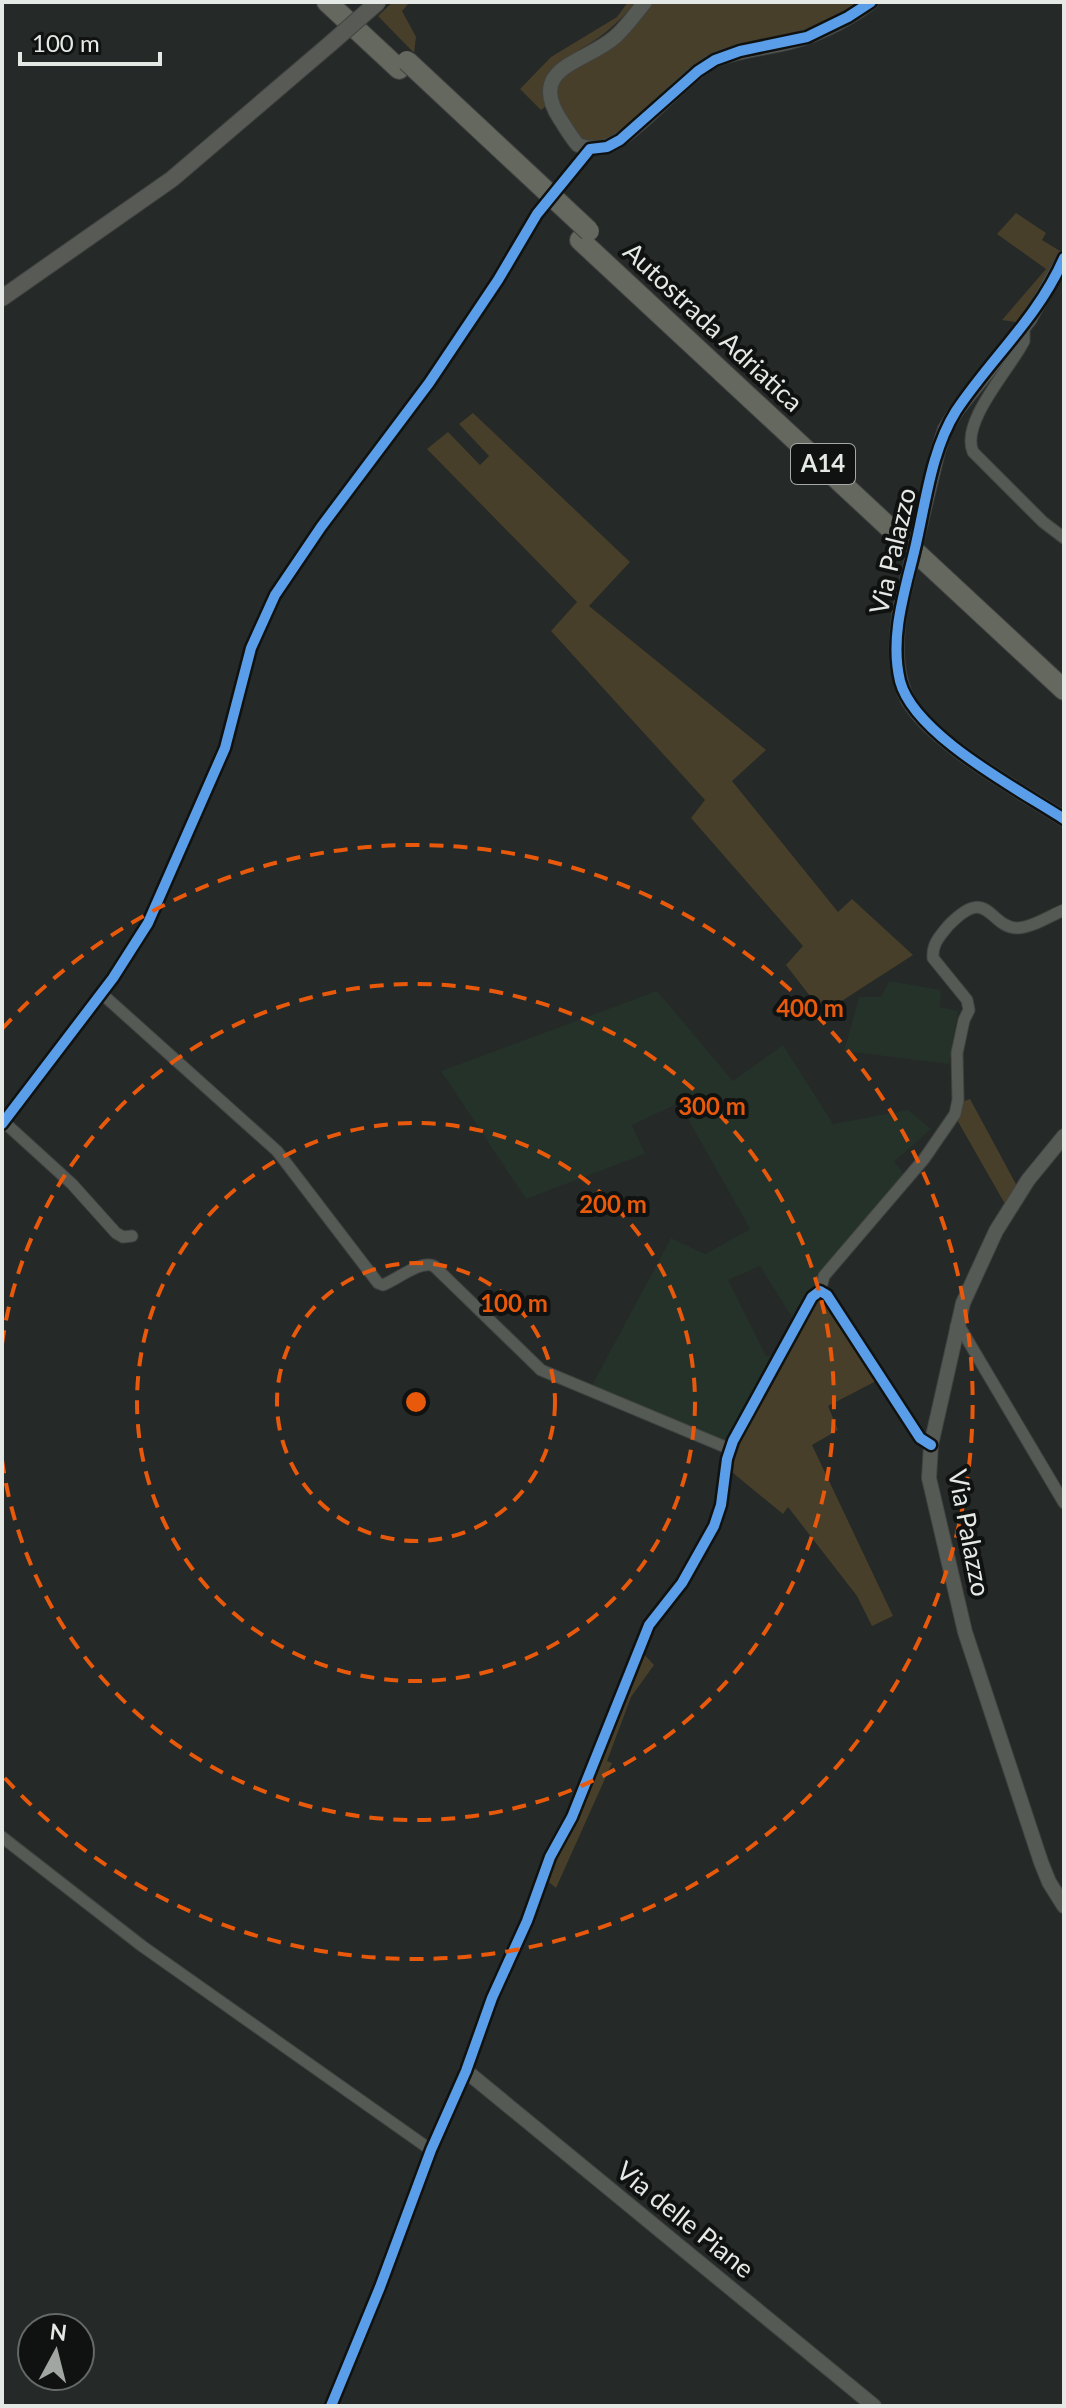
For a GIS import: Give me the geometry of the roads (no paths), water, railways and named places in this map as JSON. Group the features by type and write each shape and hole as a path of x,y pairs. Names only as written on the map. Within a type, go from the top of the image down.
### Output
{"highway":[{"name":"Autostrada Adriatica","path":"327,2 403,65 1064,690"},
{"name":"Autostrada Adriatica","path":"345,2 403,65"},
{"name":"Autostrada Adriatica","path":"585,235 1064,673"}],"main road":[{"path":"2,298 172,179 378,2"}],"street":[{"path":"645,2 615,37 553,77 548,97 578,145 590,149 607,147 620,140 698,71 715,60 740,51 807,37 871,2"},
{"path":"132,1236 123,1237 116,1233 72,1184 3,1123 101,993 148,923 225,748 251,648 275,595 321,527 429,383 498,280 537,214 590,149"},
{"name":"Via Palazzo","path":"1064,258 1024,327 945,429 897,631 898,666 907,698 927,723 952,746 1064,819"},
{"path":"1024,327 1024,341 974,422 969,444 973,452 1043,522 1064,538"},
{"path":"331,2406 550,1857 572,1817 649,1625 682,1583 714,1526 721,1505 730,1449 812,1297 820,1291 824,1276 924,1159 955,1114 958,1100 957,1053 969,1010 967,1000 938,968 933,958 936,940 960,914 973,908 985,909 1007,925 1018,928 1064,910"},
{"path":"101,993 277,1151 378,1283 383,1285 401,1278 420,1265 427,1263 434,1266 541,1370 730,1449"},
{"name":"Via Palazzo","path":"1064,1136 1028,1180 996,1231 975,1273 956,1326 931,1445 929,1478 965,1632 1041,1862 1064,1906"},
{"path":"820,1291 827,1295 920,1438 931,1445"},
{"path":"956,1326 961,1329 1064,1503"},
{"path":"2,1837 142,1946 431,2150"},
{"name":"Via delle Piane","path":"466,2071 874,2406"}]}
